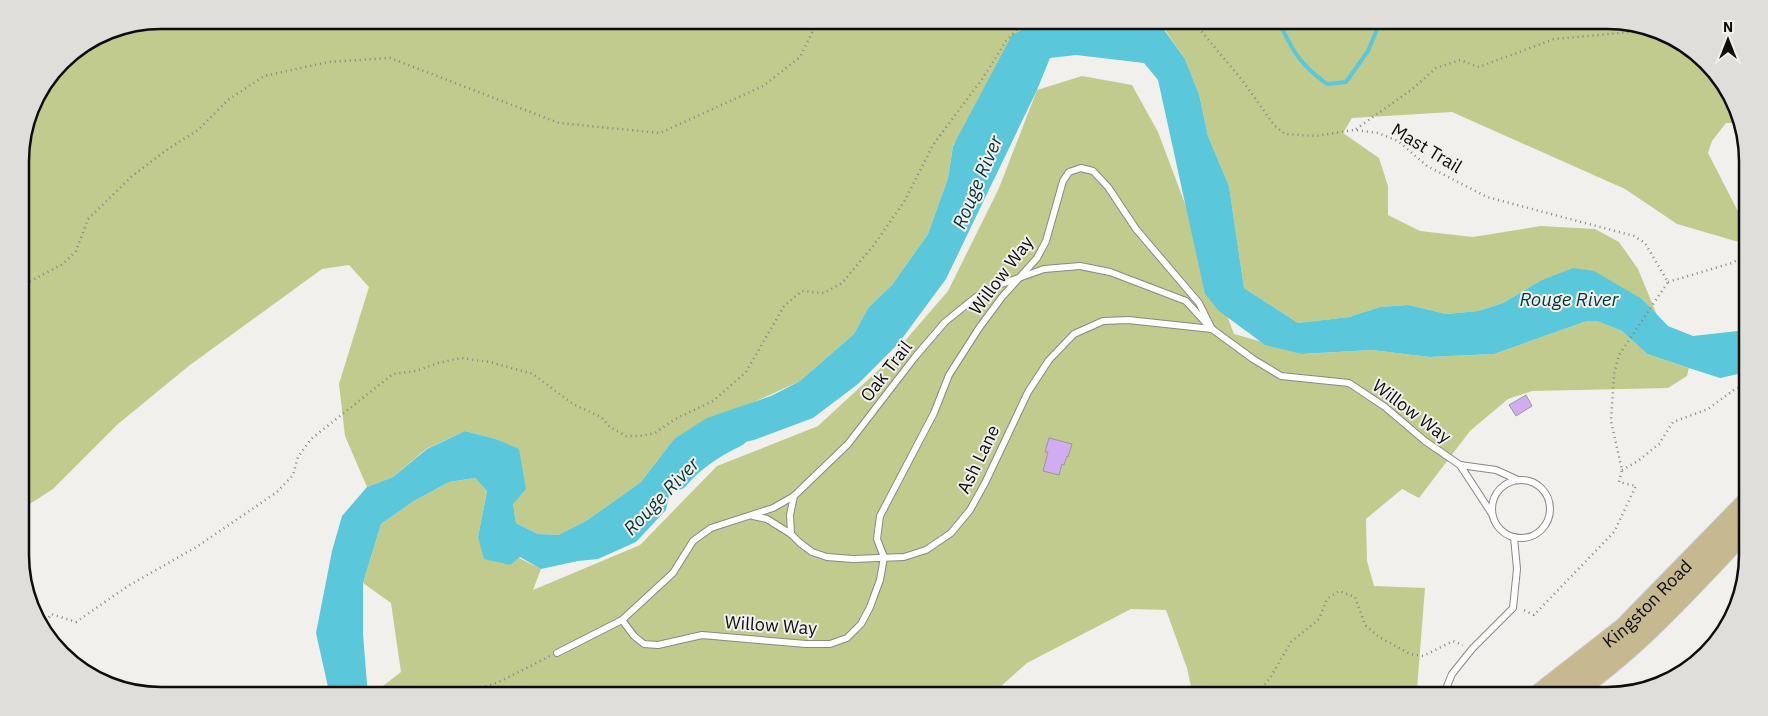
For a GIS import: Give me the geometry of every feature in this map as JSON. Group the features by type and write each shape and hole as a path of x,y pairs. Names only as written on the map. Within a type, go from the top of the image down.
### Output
{"main road":[{"name":"Kingston Road","path":"1549,687 1624,628 1739,510"},
{"name":"Kingston Road","path":"1581,687 1646,633 1739,536"}],"lane":[{"name":"Willow Way","path":"622,620 634,636 644,644 658,645 702,635 806,644 830,644 847,638 860,624 870,607 880,580 884,557 877,539 880,516 934,413 950,374 979,328 1002,297 1022,277 1037,258 1046,241 1063,181 1070,172 1081,168 1093,171 1108,188 1136,229 1199,303 1212,329 1281,376 1348,383 1385,407 1425,441 1460,465 1492,514"},
{"name":"Oak Trail","path":"558,653 622,620 673,574 693,541 711,528 773,508 794,496 848,444 915,357 945,322 976,297 996,286 1044,269 1080,266 1110,272 1186,301 1212,329"},
{"name":"Ash Lane","path":"752,516 767,519 791,534 812,552 826,558 904,557 926,550 951,533 970,510 985,483 1028,392 1049,360 1074,334 1103,321 1128,320 1212,329"},
{"name":"Willow Way","path":"1460,465 1496,470 1519,480"},
{"path":"1519,480 1529,481 1545,493 1550,511 1548,521 1538,532 1524,538 1514,537 1500,528 1492,514 1495,496 1501,488 1510,482 1519,480"},
{"path":"791,534 790,515 794,496"},
{"path":"1447,687 1452,674 1472,648 1513,608 1517,569 1514,537"}],"path":[{"path":"29,282 63,264 76,251 88,220 132,176 168,149 198,130 228,100 264,76 328,62 390,58 558,124 660,133 763,86 800,57 814,29"},
{"path":"47,622 51,614 76,622 128,586 198,546 277,492 293,475 298,457 311,439 393,374 416,371 438,363 461,358 490,362 533,374 573,404 601,417 610,427 626,436 655,433 675,419 713,401 746,372 784,306 802,291 824,293 842,283 873,246 904,202 933,145 983,78 1006,41 1017,29"},
{"name":"Mast Trail","path":"1199,29 1242,80 1274,124 1285,134 1316,136 1354,130 1378,133 1398,140 1427,166 1487,197 1634,236 1644,244 1668,282"},
{"path":"1354,130 1411,90 1436,68 1444,65 1460,60 1478,67 1554,39 1636,32"},
{"path":"1513,608 1524,609 1534,616 1614,532 1636,486 1620,482 1622,470 1611,421 1614,374 1619,355 1668,282 1732,263 1739,259"},
{"path":"1622,470 1638,461 1659,444 1673,422 1708,409 1739,388"},
{"path":"1262,687 1270,678 1291,642 1319,619 1327,599 1339,591 1355,597 1364,624 1379,637 1410,654 1423,656 1454,640 1472,648"},
{"path":"484,687 499,682 558,653"}],"green space":[{"path":"152,29 1033,29 953,145 948,178 928,234 892,285 868,308 854,334 800,381 674,439 641,482 586,521 558,535 538,534 516,523 513,504 519,450 496,439 465,431 426,449 393,477 367,487 345,436 339,384 369,287 349,265 322,269 190,365 118,424 53,489 29,504 29,152 33,126 42,102 51,87 74,61 102,42 126,33"},
{"path":"1164,29 1608,29 1642,33 1673,46 1701,67 1722,95 1729,110 1734,123 1726,123 1712,141 1708,153 1739,213 1739,242 1677,224 1625,189 1452,112 1352,118 1343,133 1379,158 1388,186 1388,215 1420,231 1473,237 1541,226 1595,229 1619,242 1638,269 1657,315 1642,299 1540,281 1503,303 1478,311 1446,314 1409,305 1380,307 1349,317 1298,323 1244,288 1229,186 1208,136 1199,94 1185,59"},
{"path":"1082,76 1132,85 1158,132 1234,334 1305,354 1372,350 1429,357 1494,354 1587,321 1597,321 1622,331 1647,354 1689,368 1687,376 1668,388 1532,391 1508,399 1470,431 1419,498 1402,489 1366,519 1367,561 1374,586 1425,588 1417,687 1191,687 1187,668 1166,610 1131,609 1027,663 1000,687 382,687 401,672 391,603 363,583 381,524 414,501 449,482 475,478 487,491 478,537 541,569 533,590 640,545 717,466 818,426 884,365 948,291 999,188 1037,90"}],"water":[{"name":"Rouge River","path":"1024,29 1164,29 1185,59 1199,94 1208,136 1229,186 1244,288 1298,323 1349,317 1380,307 1409,305 1446,314 1478,311 1503,303 1540,281 1573,268 1594,271 1642,299 1668,326 1693,336 1739,331 1739,374 1720,378 1647,354 1622,331 1597,321 1587,321 1494,354 1429,357 1372,350 1302,354 1265,345 1219,311 1205,294 1158,80 1144,63 1076,55 1050,58 1037,90 946,279 898,344 858,384 813,418 754,440 704,451 670,491 666,510 636,542 598,559 541,569 520,557 510,565 484,559 478,537 487,491 475,478 449,482 414,501 381,524 363,583 363,634 367,687 328,687 316,633 332,551 342,516 367,487 393,477 427,449 465,431 496,439 519,449 526,489 513,504 516,523 538,534 558,535 586,521 641,482 674,439 707,418 771,396 800,381 854,334 868,308 892,285 928,234 948,178 953,146 1012,35"}],"building":[{"path":"1526,395 1532,406 1516,416 1509,405"},
{"path":"1049,438 1072,444 1059,475 1043,471 1048,452 1045,452"}],"waterway":[{"path":"1283,29 1301,60 1327,84 1346,82 1368,51 1377,29"},
{"name":"Rouge River","path":"677,478 704,454 736,435"}]}
